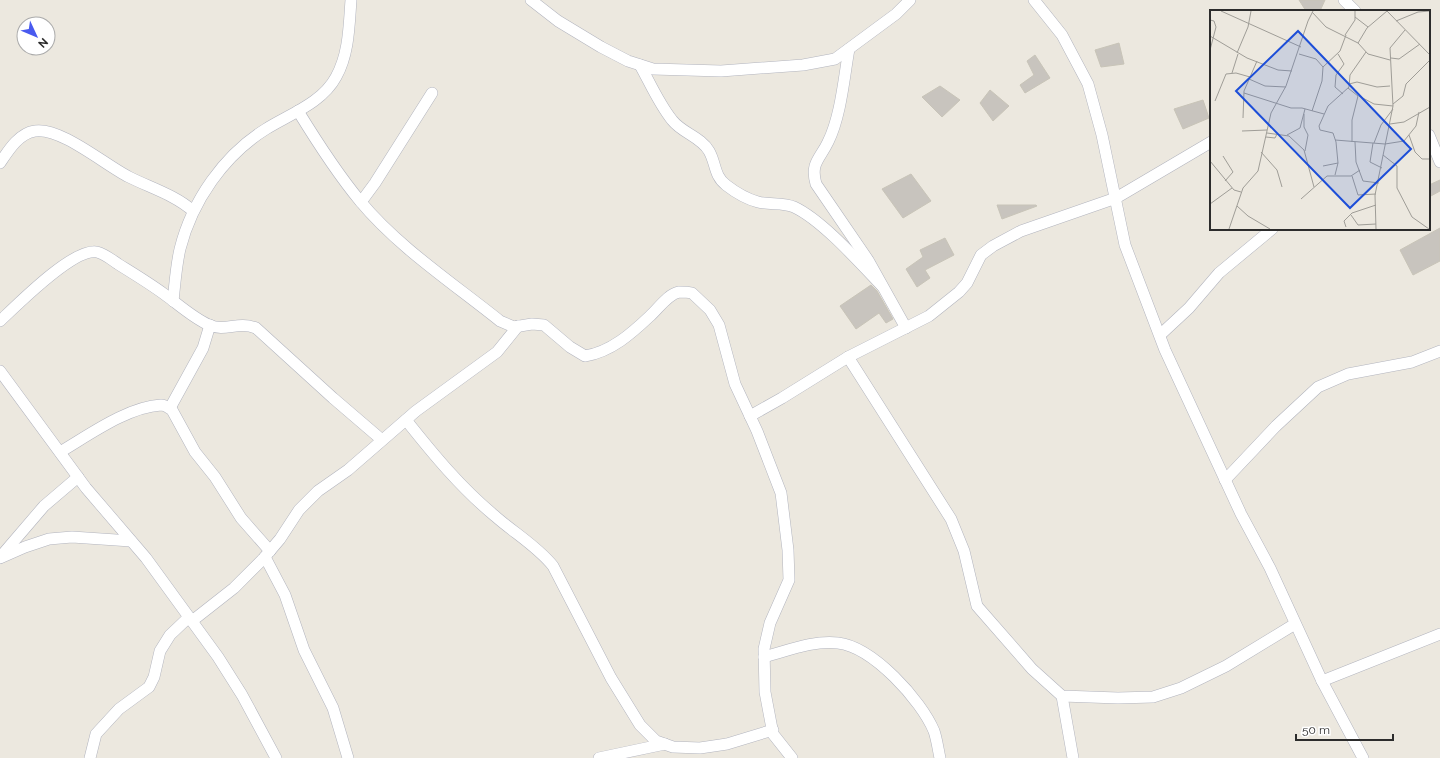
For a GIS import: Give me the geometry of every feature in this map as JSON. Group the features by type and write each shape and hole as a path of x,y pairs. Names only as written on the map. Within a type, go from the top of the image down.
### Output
{"street":[{"path":"173,301 180,250 193,211 221,168 241,148 265,129 320,97 336,78 347,51 351,0"},
{"path":"531,0 558,21 601,47 640,65 653,69 721,71 761,69 824,62 835,59 896,14 910,0"},
{"path":"1034,0 1062,35 1088,84 1102,135 1125,245 1160,335 1241,514 1270,568 1322,681 1363,758"},
{"path":"1344,0 1354,10"},
{"path":"849,49 838,111 829,141 816,162 813,173 816,184 855,240 906,328"},
{"path":"640,65 671,120 683,131 704,144 709,151 717,176 724,184 735,192 758,202 777,203 794,207 830,234 882,286"},
{"path":"361,202 375,183 432,93"},
{"path":"298,110 325,156 361,202 396,238 500,322 514,326 532,324 544,325 570,347 585,356 598,354 614,346 678,292 692,292 710,310 719,325 735,384 750,416 781,493 788,550 789,580 770,623 764,649 765,692 772,730 790,757"},
{"path":"0,163 20,137 34,131 48,132 87,151 128,176 183,202 193,211"},
{"path":"1430,139 1436,160"},
{"path":"750,416 848,357 929,316 968,283 981,254 993,246 1021,230 1116,198 1210,143"},
{"path":"1160,335 1189,308 1219,273 1271,230"},
{"path":"0,321 27,295 62,266 85,253 97,252 106,256 210,326 223,329 235,325 246,324 256,328 382,440"},
{"path":"170,408 203,348 210,326"},
{"path":"90,758 96,734 119,709 149,687 154,677 160,651 170,635 234,588 267,554 299,510 318,491 348,470 406,420 497,352 518,326"},
{"path":"1225,480 1276,426 1318,387 1348,374 1412,362 1440,351"},
{"path":"848,357 951,519 964,551 977,606 1032,669 1062,696 1073,758"},
{"path":"0,371 78,478 131,541 191,619 238,688 276,758"},
{"path":"60,452 134,411 162,405 172,410 195,452 215,477 241,518 267,554 285,595 304,650 333,708 348,758"},
{"path":"406,420 435,456 464,488 494,516 543,553 553,566 611,678 640,725 656,741 673,747 700,748 727,744 772,730"},
{"path":"0,557 44,506 78,478"},
{"path":"0,557 25,546 49,539 72,537 131,541"},
{"path":"1062,696 1152,698 1181,688 1226,666 1295,624"},
{"path":"1322,681 1440,634"},
{"path":"764,657 807,645 839,643 861,651 892,674 914,697 934,731 940,758"},
{"path":"599,758 665,744"}],"building":[{"path":"1299,0 1325,0 1320,10 1305,10"},
{"path":"1119,43 1124,64 1101,67 1095,50"},
{"path":"1035,55 1050,78 1025,93 1020,85 1034,75 1027,61"},
{"path":"940,86 960,100 942,117 922,97"},
{"path":"990,90 1009,106 993,121 980,103"},
{"path":"1203,100 1209,118 1183,129 1174,109"},
{"path":"911,174 931,201 903,218 882,189"},
{"path":"1440,180 1440,191 1430,196 1430,185"},
{"path":"997,205 1036,205 1037,206 1002,219"},
{"path":"1440,228 1440,261 1413,275 1400,250"},
{"path":"945,238 954,255 925,270 930,278 917,287 906,269 923,257 920,250"},
{"path":"871,285 877,291 893,319 886,323 879,313 856,329 840,306"}]}
